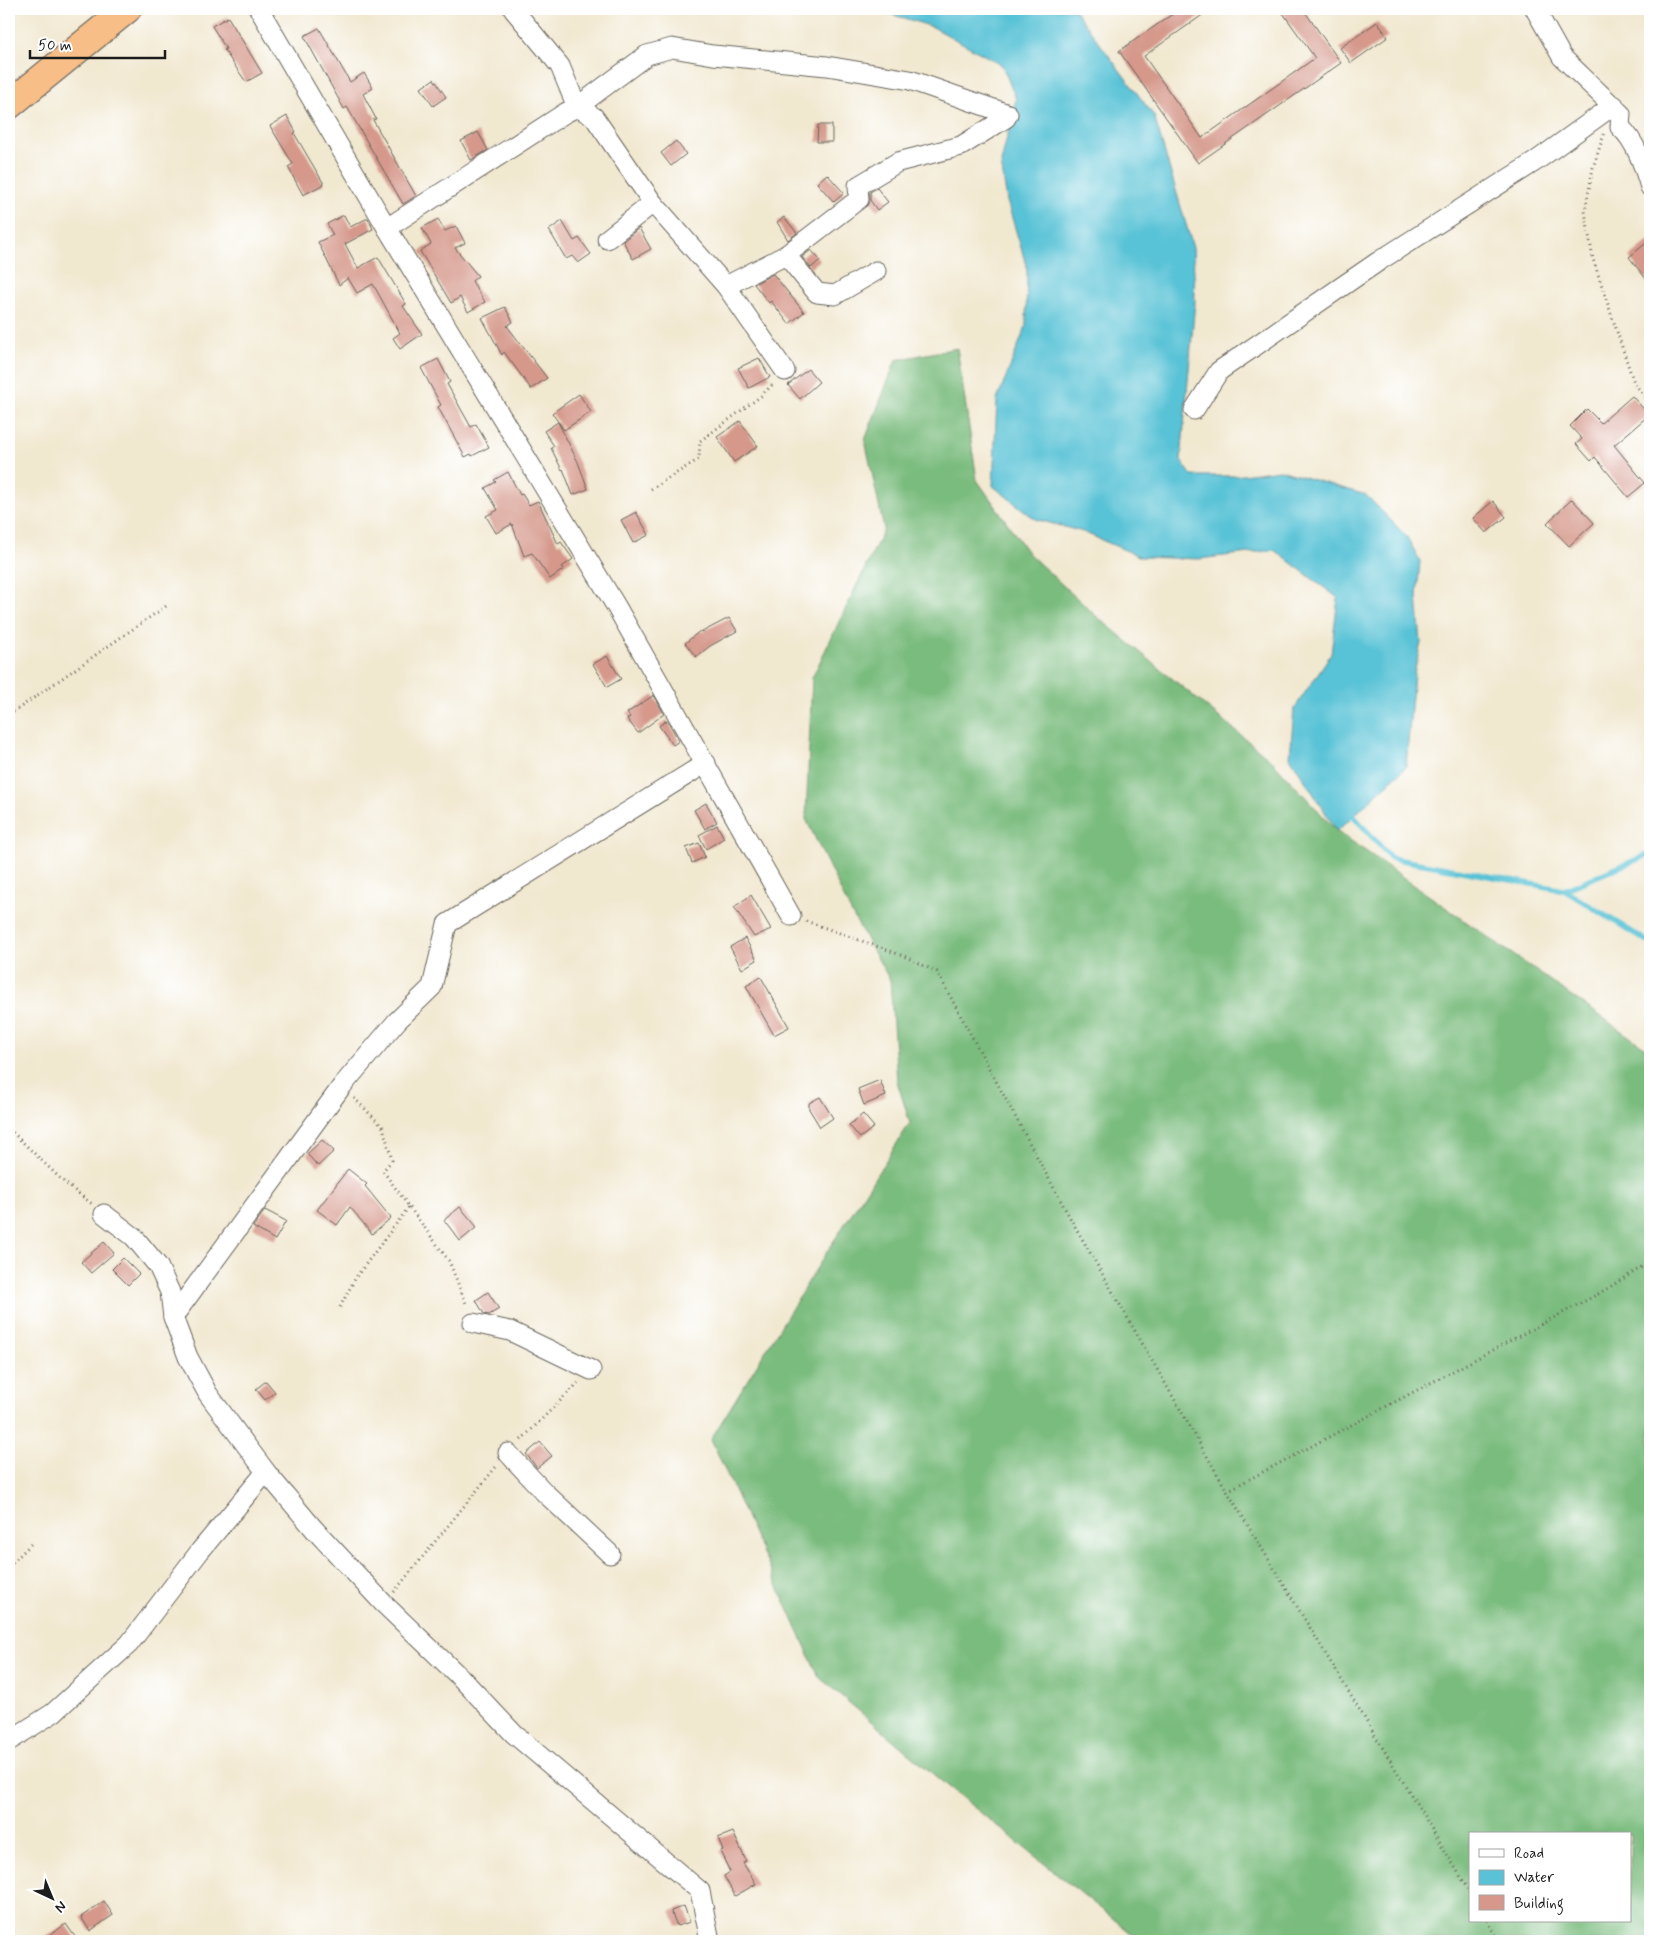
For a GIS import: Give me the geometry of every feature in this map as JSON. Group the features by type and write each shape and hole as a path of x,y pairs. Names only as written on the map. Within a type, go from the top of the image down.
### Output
{"highway":[{"path":"9,105 127,9"}],"street":[{"path":"259,9 387,228 616,606 791,916"},
{"path":"513,9 560,66 577,107 594,117 653,203 726,286 785,371"},
{"path":"1535,9 1562,57 1618,115 1645,168 1650,187"},
{"path":"387,228 577,107 647,55 672,48 713,56 827,66 910,80 1008,114 1006,118 961,146 898,162 858,186 859,199 786,255 726,286"},
{"path":"1194,410 1220,371 1379,261 1536,161 1618,115"},
{"path":"607,240 653,203"},
{"path":"786,255 817,293 834,295 876,271"},
{"path":"173,1317 342,1086 397,1021 432,987 447,924 706,764"},
{"path":"104,1214 134,1237 158,1266 170,1292 173,1317 188,1357 208,1394 266,1472 314,1529 384,1604 463,1680 514,1734 700,1891 710,1941"},
{"path":"473,1323 510,1331 591,1370"},
{"path":"508,1453 544,1492 610,1554"},
{"path":"9,1741 53,1713 129,1644 200,1551 266,1472"}],"path":[{"path":"1618,115 1593,168 1585,212 1594,259 1634,382 1650,403"},
{"path":"652,489 699,458 700,441 761,396 785,371"},
{"path":"9,715 169,604"},
{"path":"791,916 904,956 937,972 1069,1216 1227,1491 1469,1890"},
{"path":"342,1086 383,1127 392,1160 383,1171 449,1260 473,1323"},
{"path":"9,1129 65,1183 104,1214"},
{"path":"340,1306 356,1276 409,1207"},
{"path":"1227,1491 1600,1293 1650,1262"},
{"path":"384,1604 508,1453 591,1370"},
{"path":"9,1566 33,1542"},
{"path":"1488,1922 1498,1941"}],"green space":[{"path":"957,348 977,480 1029,554 1095,615 1271,760 1337,831 1650,1051 1650,1941 1141,1941 946,1785 819,1677 711,1439 828,1250 910,1123 897,1081 890,980 852,914 806,819 812,678 884,529 865,440 896,360"}],"water":[{"path":"874,9 1074,9 1154,116 1193,248 1195,301 1181,460 1192,476 1235,476 1280,470 1366,495 1407,537 1420,561 1417,596 1421,643 1414,673 1406,767 1337,831 1290,757 1294,709 1331,654 1338,598 1274,550 1199,559 1141,557 1083,532 1035,519 993,486 997,400 1026,326 1027,268 1007,201 1001,163 1016,99 1002,65 933,27"}],"building":[{"path":"1180,9 1211,9 1144,56 1202,138 1315,58 1280,9 1303,9 1341,63 1198,163 1119,51"},
{"path":"228,17 262,73 246,82 224,50 226,49 212,26"},
{"path":"1377,22 1388,37 1351,63 1340,48"},
{"path":"319,28 350,82 364,73 373,88 363,94 376,119 373,120 416,196 403,204 347,107 344,109 304,36"},
{"path":"434,79 446,97 433,106 421,88"},
{"path":"287,116 296,132 294,133 324,184 303,195 288,167 293,164 270,126"},
{"path":"818,125 832,125 832,142 817,142"},
{"path":"478,132 488,150 471,160 461,141"},
{"path":"676,141 686,154 671,166 661,153"},
{"path":"827,174 844,193 834,202 817,183"},
{"path":"877,188 888,202 877,210 870,200 870,192"},
{"path":"344,215 350,227 368,218 373,229 345,244 358,268 378,257 406,304 403,306 422,334 400,349 393,338 400,333 373,284 357,293 348,278 339,285 318,242 333,235 327,224"},
{"path":"784,217 797,233 788,240 777,222"},
{"path":"438,219 445,231 456,226 465,243 455,248 478,276 472,281 485,302 468,312 460,297 451,303 420,251 431,244 422,228"},
{"path":"562,221 574,241 579,238 591,254 578,263 572,256 566,259 549,230"},
{"path":"639,228 651,249 633,259 623,241"},
{"path":"1650,240 1650,284 1629,257"},
{"path":"811,250 820,260 811,268 802,257"},
{"path":"773,274 804,312 789,324 771,301 769,303 754,284"},
{"path":"505,307 513,322 507,326 547,378 531,389 504,352 502,355 482,318"},
{"path":"759,358 770,377 749,388 738,368"},
{"path":"438,359 450,382 447,384 471,427 476,424 489,447 472,456 471,454 465,457 438,407 441,405 421,368"},
{"path":"808,369 819,382 800,399 788,385"},
{"path":"579,394 591,412 564,430 552,413"},
{"path":"1632,396 1649,415 1614,445 1645,483 1628,497 1595,457 1591,461 1576,444 1582,439 1570,426 1587,409 1601,423"},
{"path":"740,421 758,446 734,462 717,437"},
{"path":"558,422 578,462 588,489 573,495 563,469 551,448 554,446 544,431"},
{"path":"508,472 520,495 522,494 529,505 538,501 558,544 561,542 573,559 562,567 564,569 550,579 532,553 524,556 512,524 496,533 486,516 498,510 485,488"},
{"path":"1572,499 1594,523 1569,546 1547,523"},
{"path":"1493,501 1506,517 1486,533 1473,518"},
{"path":"636,512 649,535 633,543 621,520"},
{"path":"729,618 737,631 710,646 696,657 685,643 700,631 702,632"},
{"path":"607,656 621,679 607,687 593,664"},
{"path":"654,695 664,714 638,733 627,719 630,717 627,713"},
{"path":"667,720 679,741 673,745 659,726"},
{"path":"706,803 717,822 705,829 694,810"},
{"path":"717,825 724,838 706,849 699,835"},
{"path":"699,843 705,857 692,863 686,848"},
{"path":"751,895 771,929 754,937 734,907"},
{"path":"745,938 757,960 742,969 730,947"},
{"path":"761,977 789,1027 774,1035 746,986"},
{"path":"880,1080 886,1096 864,1105 858,1089"},
{"path":"820,1097 833,1118 820,1127 809,1109 809,1103"},
{"path":"863,1114 874,1127 860,1138 849,1125"},
{"path":"322,1140 334,1151 318,1166 307,1154"},
{"path":"348,1169 367,1184 365,1186 391,1218 372,1234 350,1207 337,1225 317,1210"},
{"path":"460,1207 477,1227 460,1241 444,1220"},
{"path":"265,1210 286,1221 275,1240 253,1227"},
{"path":"104,1242 114,1253 91,1273 81,1262"},
{"path":"123,1258 139,1274 128,1285 112,1269"},
{"path":"488,1292 499,1309 489,1315 484,1314 476,1300"},
{"path":"266,1381 275,1392 265,1400 256,1389"},
{"path":"540,1442 552,1456 537,1468 526,1454"},
{"path":"733,1832 746,1861 743,1863 756,1884 735,1896 724,1876 730,1872 720,1851 723,1850 718,1838"},
{"path":"104,1901 113,1915 90,1931 81,1917"},
{"path":"684,1906 690,1922 677,1926 671,1911"},
{"path":"66,1924 78,1941 40,1941"}],"waterway":[{"path":"1349,811 1391,858 1564,890 1650,943"},
{"path":"1564,890 1650,854"}]}
